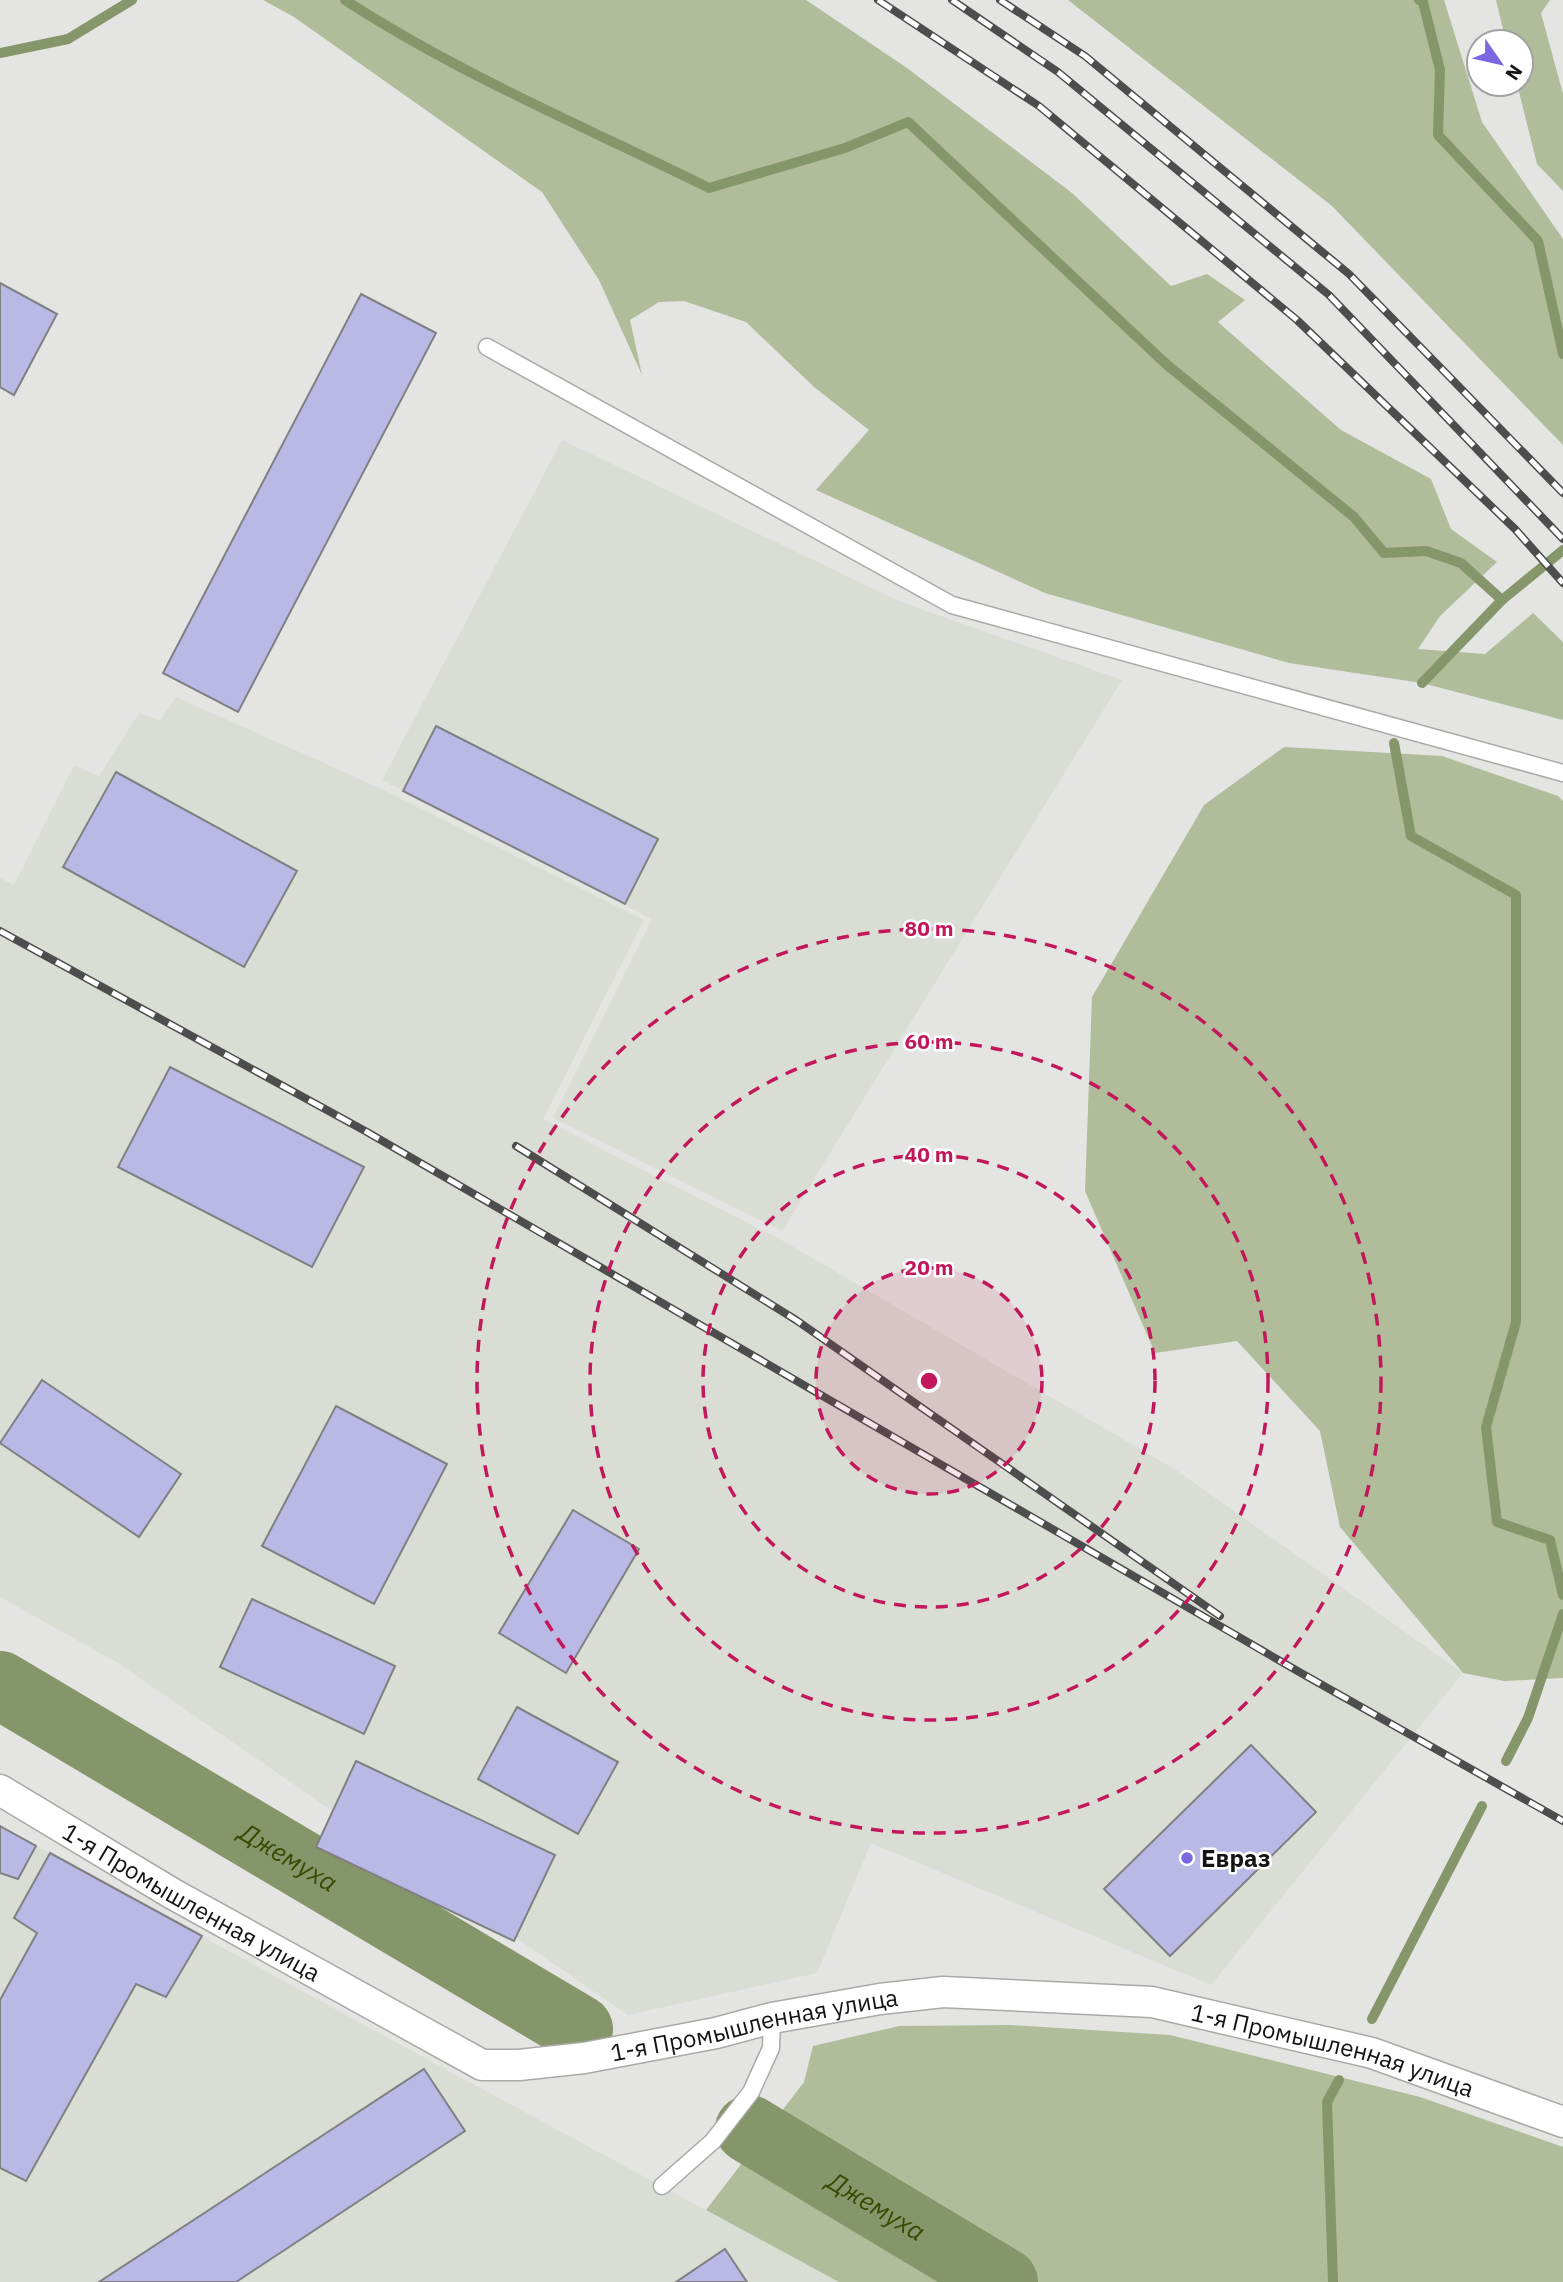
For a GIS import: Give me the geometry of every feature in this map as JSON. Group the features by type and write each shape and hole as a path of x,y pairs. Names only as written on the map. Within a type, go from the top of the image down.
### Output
{"street":[{"name":"1-я Промышленная улица","path":"0,1790 173,1894 482,2065 519,2065 584,2058 716,2033 772,2018 880,1999 943,1992 1152,2003 1372,2053 1563,2122"}],"lane":[{"path":"487,347 952,605 1563,773"},
{"path":"662,2186 713,2141 751,2092 771,2049 772,2018"}],"shaded area":[{"path":"562,440 901,602 1122,680 782,1231 553,1118 652,919 382,780"},
{"path":"176,697 382,789 644,920 543,1119 783,1241 1176,1470 1463,1673 1211,1985 871,1843 817,1973 628,2015 118,1663 0,1597 0,878 14,885 74,765 99,776 139,713 160,721"},
{"path":"0,1826 412,2051 839,2282 0,2282"}],"green space":[{"path":"263,0 806,0 907,68 1072,193 1171,286 1207,274 1245,300 1218,322 1341,430 1431,479 1451,529 1497,562 1440,616 1418,649 1485,654 1533,613 1563,642 1563,720 1422,683 1289,663 1045,593 816,490 869,430 814,387 746,322 684,301 659,302 630,320 642,375 599,280 542,192 294,17"},
{"path":"1068,0 1444,0 1465,67 1465,98 1475,98 1482,122 1563,239 1563,445 1332,206"},
{"path":"1496,0 1550,0 1541,13 1563,94 1563,191 1537,164 1520,98 1535,98 1535,28 1503,28"},
{"path":"1284,747 1442,756 1558,796 1563,801 1563,1678 1504,1681 1463,1673 1340,1527 1320,1431 1237,1341 1155,1353 1085,1191 1092,997 1204,805"},
{"path":"1012,2025 1170,2035 1420,2097 1563,2147 1563,2282 839,2282 706,2210 804,2082 813,2046 899,2026"}],"building":[{"path":"0,283 57,314 14,395 0,387"},
{"path":"361,294 436,333 238,712 163,673"},
{"path":"436,726 658,839 625,904 403,791"},
{"path":"116,772 297,871 244,967 63,867"},
{"path":"170,1067 364,1167 312,1267 118,1167"},
{"path":"42,1380 181,1474 139,1537 0,1443"},
{"path":"336,1406 447,1464 374,1604 262,1546"},
{"path":"573,1510 639,1549 566,1673 499,1633"},
{"path":"252,1599 395,1666 364,1734 220,1667"},
{"path":"517,1707 618,1762 578,1834 478,1779"},
{"path":"1251,1745 1316,1812 1170,1956 1104,1889"},
{"path":"356,1761 555,1855 514,1941 316,1847"},
{"path":"0,1826 36,1846 18,1879 0,1873"},
{"path":"50,1853 202,1936 166,1997 136,1984 26,2181 0,2168 0,2000 37,1933 14,1918"},
{"path":"424,2069 465,2131 236,2282 99,2282"},
{"path":"725,2249 747,2282 676,2282"}],"waterway":[{"path":"0,53 68,39 132,0"},
{"path":"345,0 388,27 478,76 709,188 845,148 908,122 1166,364 1354,517 1384,553 1426,551 1461,563 1502,600"},
{"path":"1419,0 1423,2 1440,70 1438,135 1538,241 1563,354"},
{"path":"1422,683 1502,600 1563,550"},
{"path":"1394,743 1411,836 1516,895 1516,1322 1486,1427 1497,1522 1550,1540 1563,1595"},
{"path":"1506,1761 1528,1718 1563,1614"},
{"name":"Джемуха","path":"0,1685 579,2029"},
{"path":"1372,2019 1482,1806"},
{"path":"1333,2282 1327,2102 1339,2080"},
{"name":"Джемуха","path":"749,2129 1004,2282"}],"railway":[{"path":"878,0 1039,106 1297,320 1515,529 1563,583"},
{"path":"952,0 1058,72 1329,295 1563,539"},
{"path":"1000,0 1085,56 1349,274 1563,493"},
{"path":"0,931 367,1132 1301,1673 1563,1821"},
{"path":"516,1146 796,1320 1220,1616"}],"place":[{"name":"Евраз","path":"1187,1858"}]}
